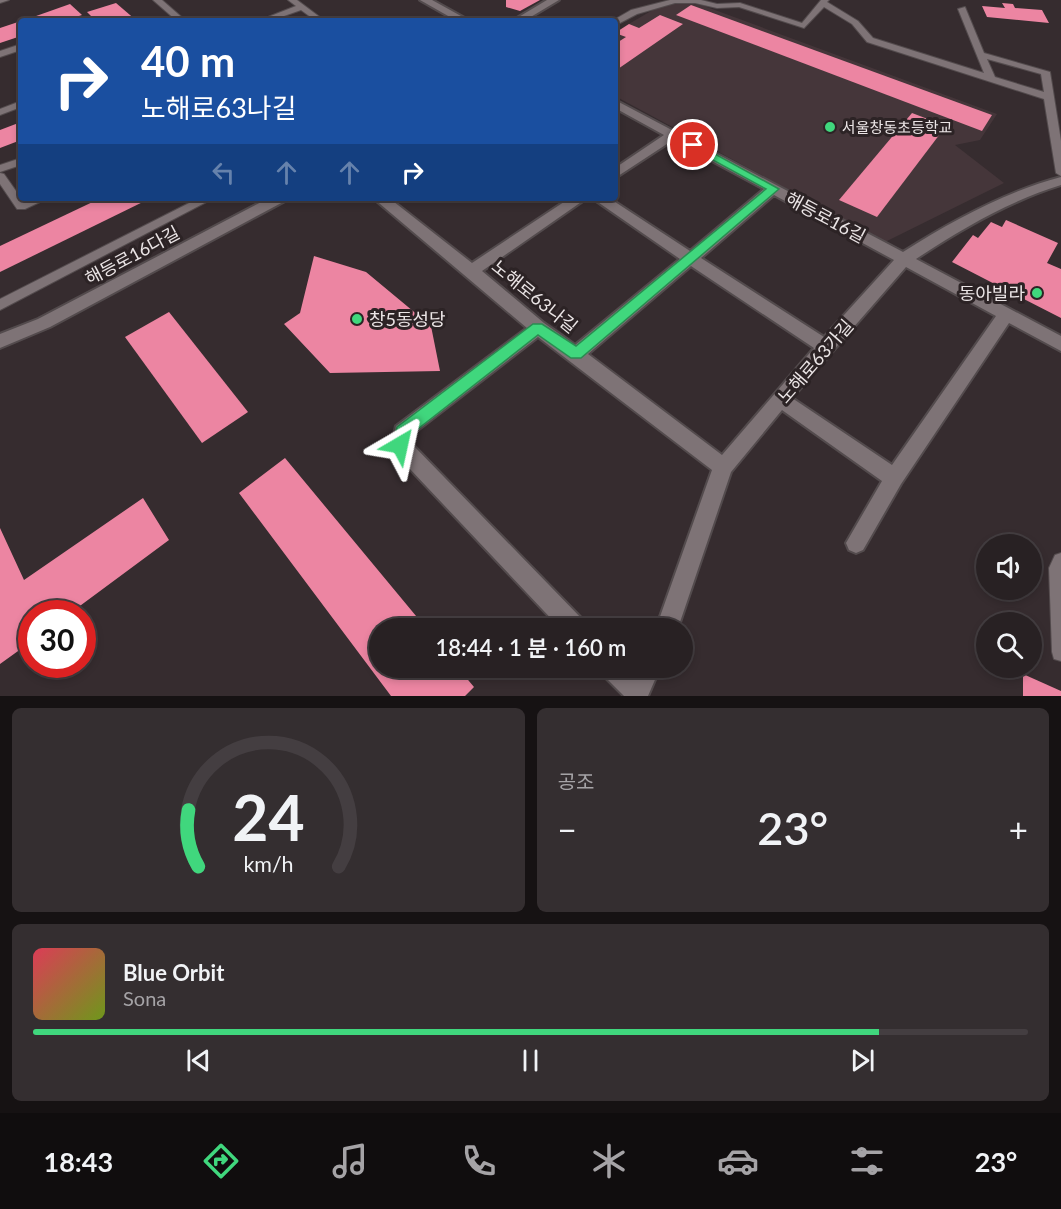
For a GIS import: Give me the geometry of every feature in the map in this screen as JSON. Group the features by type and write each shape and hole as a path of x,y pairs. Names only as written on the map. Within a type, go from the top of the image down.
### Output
{"street":[{"path":"425,0 459,18"},
{"path":"523,18 554,0"},
{"name":"해등로16길","path":"618,105 1061,345"},
{"path":"618,172 673,134"},
{"name":"노해로63가길","path":"670,618 723,467 825,347 904,259 944,233 1028,191 1061,180"},
{"path":"576,354 773,189"},
{"name":"해등로16다길","path":"0,341 44,323 274,201"},
{"name":"노해로63나길","path":"384,201 538,328 576,354 723,467"},
{"path":"471,271 576,201"},
{"path":"604,201 825,347"},
{"path":"856,543 894,478 1006,315"},
{"path":"538,328 402,432 400,445 565,618"},
{"path":"781,400 894,478"},
{"path":"621,678 636,694 644,678"}],"lane":[{"path":"0,1 4,0"},
{"path":"157,0 178,18"},
{"path":"268,18 298,4 313,0"},
{"path":"618,20 634,12 675,1 717,6 740,5 804,26 824,2 862,27 870,40 1049,98"},
{"path":"298,4 317,18"},
{"path":"962,9 990,79"},
{"path":"0,54 18,48"},
{"path":"980,54 1045,72 1061,173"},
{"path":"0,112 18,105"},
{"path":"0,169 18,162"},
{"path":"0,176 21,206 32,201"},
{"path":"0,305 202,201"},
{"path":"1061,561 1059,568 1061,652"}],"shaded area":[{"name":"서울창동초등학교","path":"684,2 704,6 997,114 980,140 955,145 1004,183 885,242 618,98 618,30 658,7"}],"building":[{"path":"506,0 540,0 520,11 506,7"},
{"path":"116,3 134,18 93,18 87,12"},
{"path":"1002,3 1013,4 1015,8 1042,10 1049,23 987,17 982,6 1005,8"},
{"path":"70,4 82,15 73,18 30,18"},
{"path":"691,5 992,115 982,131 676,15"},
{"path":"660,15 683,24 618,69 618,42 626,37 618,34 618,31 629,24 639,28"},
{"path":"18,22 18,37 0,43 0,28"},
{"path":"912,113 946,126 877,217 839,200"},
{"path":"18,123 18,141 0,148 0,130"},
{"path":"95,201 145,201 0,272 0,246"},
{"name":"동아빌라","path":"1006,220 1058,243 1047,263 1061,269 1061,318 952,262 973,235 978,238 991,222 1002,227"},
{"name":"창5동성당","path":"314,256 366,272 431,326 440,371 330,373 284,324 300,313"},
{"path":"169,312 248,412 202,443 125,337"},
{"path":"285,458 418,618 369,618 369,667 239,493"},
{"path":"143,498 169,540 88,600 18,600 18,651 0,664 0,528 24,580"},
{"path":"378,678 466,678 474,687 465,696 391,696"},
{"path":"1023,678 1032,678 1061,691 1061,696 1023,696"}],"place":[{"name":"서울창동초등학교","path":"830,127"},
{"name":"동아빌라","path":"1037,293"},
{"name":"창5동성당","path":"357,319"}],"route":[{"path":"400,445 402,432 538,328 576,354 773,189 693,145"}]}
